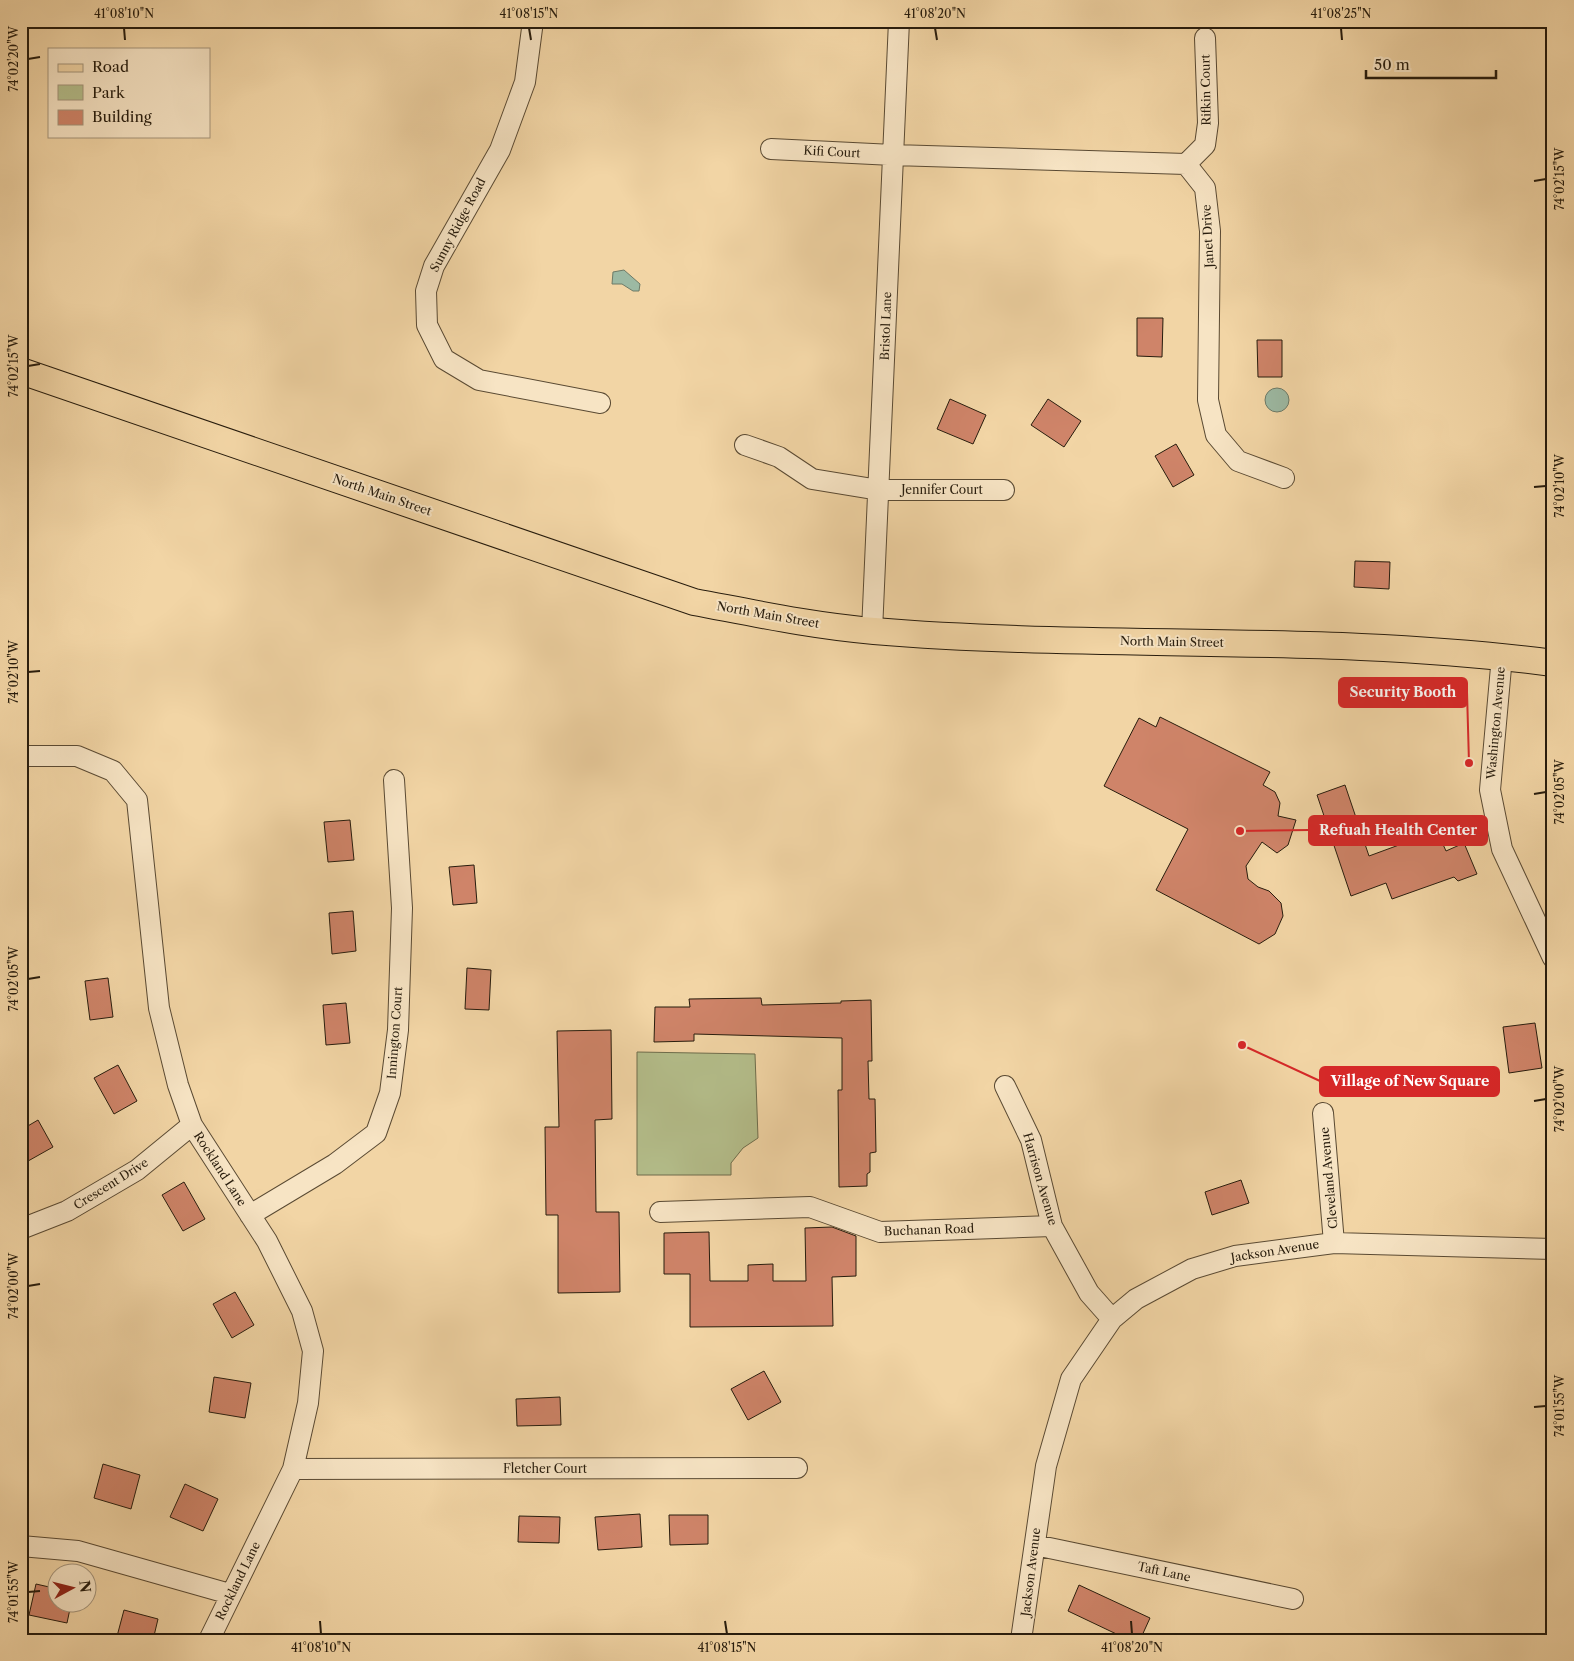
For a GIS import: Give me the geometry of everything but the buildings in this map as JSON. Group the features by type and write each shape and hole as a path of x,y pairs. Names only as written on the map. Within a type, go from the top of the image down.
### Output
{"main road":[{"name":"North Main Street","path":"21,371 694,602 784,619 872,631 976,637 1388,648 1502,656 1553,663"}],"street":[{"name":"Sunny Ridge Road","path":"533,21 525,82 500,150 434,266 426,292 427,325 444,359 479,380 600,403"},
{"name":"Bristol Lane","path":"872,631 899,21"},
{"name":"Rifkin Court","path":"1186,164 1205,145 1208,123 1205,38"},
{"name":"Kifi Court","path":"771,149 893,155"},
{"path":"893,155 1186,164"},
{"name":"Janet Drive","path":"1186,164 1205,188 1210,231 1208,400 1216,435 1238,461 1284,478"},
{"name":"Jennifer Court","path":"745,446 779,457 812,479 879,490 1004,490"},
{"name":"Washington Avenue","path":"1502,656 1490,790 1502,849 1553,958"},
{"name":"Rockland Lane","path":"21,756 77,756 113,771 137,800 159,1008 178,1085 192,1125 267,1241 302,1311 313,1351 308,1403 293,1469 209,1640"},
{"name":"Innington Court","path":"250,1215 335,1164 376,1133 390,1093 398,1030 402,908 394,780"},
{"name":"Harrison Avenue","path":"1005,1086 1031,1140 1052,1226 1089,1293 1112,1319"},
{"name":"Cleveland Avenue","path":"1324,1113 1334,1243"},
{"name":"Crescent Drive","path":"21,1230 67,1211 137,1170 192,1125"},
{"name":"Buchanan Road","path":"660,1212 810,1206 880,1232 1052,1226"},
{"name":"Jackson Avenue","path":"1021,1640 1046,1466 1071,1379 1112,1319 1136,1299 1192,1270 1235,1256 1334,1243 1553,1249"},
{"name":"Fletcher Court","path":"293,1469 797,1468"},
{"name":"Taft Lane","path":"1035,1545 1292,1599"},
{"path":"21,1546 78,1551 230,1594"}],"green space":[{"path":"637,1052 755,1054 758,1138 743,1148 731,1163 731,1175 637,1175"}],"shaded area":[{"path":"624,270 640,284 639,291 633,291 622,284 612,284 613,272"},
{"path":"1277,388 1286,391 1289,400 1286,409 1277,412 1268,409 1265,400 1268,391"}],"place":[{"name":"Security Booth","path":"1469,763"},
{"name":"Refuah Health Center","path":"1240,831"},
{"name":"Village of New Square","path":"1242,1045"}]}
